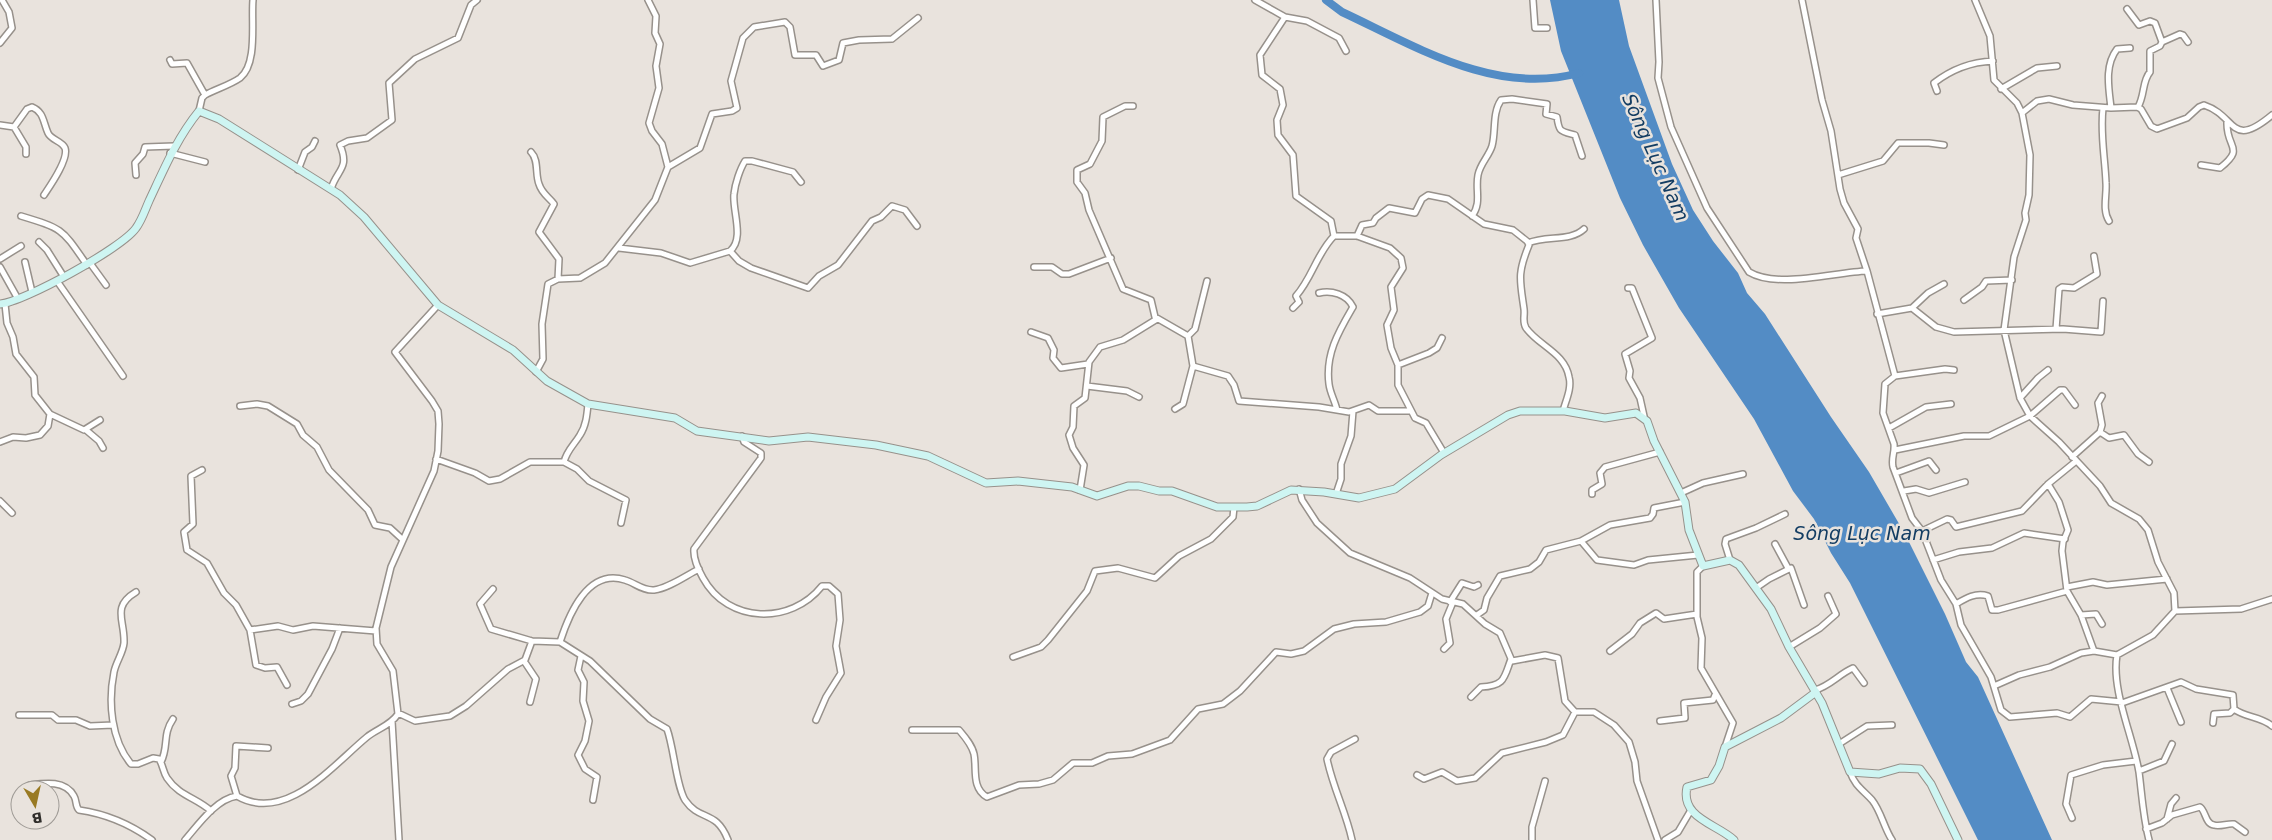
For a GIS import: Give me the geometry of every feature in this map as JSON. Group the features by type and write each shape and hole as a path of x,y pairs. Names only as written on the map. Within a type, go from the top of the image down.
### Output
{"street":[{"path":"0,43 12,28 9,12 2,0"},
{"path":"103,448 99,441 86,430 50,414 35,395 34,377 16,354 13,337 2,304 18,299 61,279 88,264 136,228 163,175 172,149 199,111 202,98 239,78 247,70 251,58 253,0"},
{"path":"331,189 334,180 344,167 340,145 348,141 367,138 392,120 389,86 392,80 415,59 458,38 470,6 476,0"},
{"path":"536,372 543,359 542,324 548,284 558,279 572,280 584,276 605,263 619,248 636,222 655,200 668,167 662,144 652,132 649,123 659,88 656,66 660,44 655,33 656,16 648,0"},
{"path":"1255,0 1285,18 1307,21 1339,38 1346,51"},
{"path":"1532,0 1535,28 1547,28"},
{"path":"1656,0 1660,62 1658,78 1671,127 1707,208 1749,272 1757,276 1774,278 1867,270"},
{"path":"1802,0 1844,203 1858,229 1856,238 1867,270 1895,376"},
{"path":"1976,0 1988,28 1994,79 2001,89 2017,102 2022,113 2030,156 2026,220 2014,257 2004,330 2020,398 2030,416 2059,442 2100,486 2111,503 2139,519 2148,530 2158,562 2174,593 2176,611"},
{"path":"2128,9 2139,25 2150,21 2155,23 2162,42"},
{"path":"668,167 698,151 712,114 732,111 736,108 731,84 732,72 742,38 751,29 785,22 790,27 795,55 816,55 823,66 839,60 843,44 859,40 892,40 918,18"},
{"path":"1285,18 1260,55 1262,75 1280,89 1283,105 1277,120 1278,135 1293,155 1296,196 1331,221 1334,236 1318,258 1308,281 1296,296 1299,302 1293,308"},
{"path":"2138,107 2144,97 2145,78 2150,72 2150,51 2160,46 2162,42 2180,34 2184,35 2188,42"},
{"path":"2111,108 2110,63 2117,49 2130,48"},
{"path":"170,60 171,64 187,63 205,95"},
{"path":"1936,91 1934,83 1947,74 1970,62 1993,60"},
{"path":"2001,89 2037,68 2057,66"},
{"path":"1472,216 1478,206 1478,173 1492,148 1496,131 1495,119 1501,100 1518,99 1547,104 1546,114 1557,117 1557,126 1575,135 1582,156"},
{"path":"2022,113 2042,99 2103,108 2138,107 2142,109 2151,126 2157,130 2187,118 2201,106 2211,108 2237,130 2246,131 2259,126 2272,115"},
{"path":"1133,106 1125,106 1103,117 1103,137 1098,150 1090,164 1076,172 1077,182 1085,193 1088,210 1123,289 1152,302 1153,313 1157,319 1188,336"},
{"path":"14,127 27,109 32,107 37,109 42,114 48,134 65,148 58,171 44,195"},
{"path":"2103,108 2102,147 2106,184 2105,207 2109,221"},
{"path":"199,111 214,116 331,189 360,212 438,305 513,350 546,381 588,404 675,418 697,430 769,441 815,437 876,445 928,456 986,483 1018,481 1072,487 1097,496 1128,486 1139,486 1159,491 1172,490 1217,507 1252,507 1286,491 1298,490 1362,498 1395,489 1444,453 1517,412 1563,411 1603,418 1628,412 1644,416"},
{"path":"2202,165 2220,168 2234,156 2235,152 2227,133 2227,122"},
{"path":"0,126 14,127"},
{"path":"14,127 26,147 26,154"},
{"path":"298,170 305,152 312,147 315,141"},
{"path":"1838,175 1883,161 1898,143 1914,142 1944,145"},
{"path":"136,175 135,163 143,154 145,147 172,149 205,162"},
{"path":"531,152 536,158 539,185 545,196 554,204 539,232 559,259 558,279"},
{"path":"619,248 661,253 690,263 730,251 735,244 735,184 745,161 793,172 801,182"},
{"path":"1357,236 1362,225 1373,223 1376,218 1389,208 1415,212 1422,200 1428,195 1448,199 1484,224 1513,230 1528,243"},
{"path":"730,251 738,261 751,268 808,288 819,276 836,268 873,219 881,217 892,206 905,210 917,226"},
{"path":"21,216 51,225 63,232 106,285"},
{"path":"1563,411 1569,391 1568,371 1555,352 1532,334 1524,323 1519,278 1521,262 1528,243 1541,238 1565,237 1584,229"},
{"path":"1334,236 1357,236 1390,248 1398,254 1403,262 1402,270 1391,289 1394,310 1387,325 1391,348 1398,365 1398,385 1415,418 1426,423 1444,453"},
{"path":"39,242 47,250 61,279 123,376"},
{"path":"0,259 21,246"},
{"path":"2056,329 2059,289 2062,287 2074,288 2097,274 2094,256"},
{"path":"1034,267 1055,268 1062,274 1069,274 1110,258"},
{"path":"25,262 32,292"},
{"path":"0,267 18,299"},
{"path":"1964,300 1982,287 1986,280 2012,280"},
{"path":"1188,336 1195,329 1208,281"},
{"path":"1878,314 1912,308 1928,293 1944,284"},
{"path":"1628,288 1632,288 1637,298 1638,307 1652,338 1625,354 1630,371 1629,378 1640,398 1644,416 1660,452 1685,502 1689,530 1703,566"},
{"path":"1319,293 1336,292 1351,302 1353,307 1341,327 1329,358 1329,384 1337,410"},
{"path":"1912,308 1944,331 2056,329 2101,332 2103,301"},
{"path":"268,748 236,746 235,768 231,776 237,796 246,802 263,804 296,795 344,758 370,734 392,721 398,713 394,671 377,644 376,631 385,587 402,539 429,484 436,459 439,424 438,411 426,391 395,352 438,305"},
{"path":"1080,490 1084,464 1074,451 1069,435 1073,427 1074,406 1085,400 1088,364 1102,345 1123,340 1157,319"},
{"path":"1031,332 1048,338 1054,350 1053,358 1061,368 1088,364"},
{"path":"1175,409 1183,404 1193,366 1188,336"},
{"path":"1398,365 1430,353 1437,348 1442,338"},
{"path":"1193,366 1228,376 1234,385 1239,402 1353,411 1369,406 1378,411 1411,411"},
{"path":"1954,370 1945,369 1895,376 1888,381 1884,390 1882,408 1895,450 1892,458 1910,513 1922,531 1941,580 1956,604 1961,626 1994,686 2002,710 2010,717 2056,712 2070,718 2091,699 2122,702 2167,688 2177,682 2235,696 2234,709 2230,713 2214,714 2213,723"},
{"path":"2020,398 2048,370"},
{"path":"1087,386 1127,391 1139,397"},
{"path":"1895,450 1964,436 1989,436 2030,416 2060,390 2064,390 2075,405"},
{"path":"1922,531 1946,519 1951,520 1956,527 2019,512 2026,508 2100,432 2102,425 2098,403 2102,396"},
{"path":"240,406 257,404 268,406 297,424 303,435 317,447 329,470 368,510 375,525 390,528 402,539"},
{"path":"564,462 566,452 580,435 585,425 588,404"},
{"path":"1889,428 1926,407 1951,404"},
{"path":"1336,494 1341,479 1341,464 1351,436 1353,411"},
{"path":"0,442 13,436 26,438 40,435 48,426 50,414"},
{"path":"86,430 100,420"},
{"path":"2100,432 2109,438 2124,435 2138,454 2149,462"},
{"path":"742,436 744,442 760,453 761,458 694,549 694,555 708,585 726,603 756,614 779,613 798,607 816,594 822,586 829,586 838,594 840,620 836,646 840,672 826,696 816,720"},
{"path":"1592,494 1592,490 1602,484 1600,473 1605,467 1660,452"},
{"path":"436,459 475,473 489,481 500,479 530,462 564,462 574,466 589,481 626,500 621,523"},
{"path":"1896,473 1929,461 1936,470"},
{"path":"202,470 191,476 193,524 184,532 186,548 190,554 208,563 224,593 236,605 250,630 256,664 261,668 277,667 287,685"},
{"path":"1681,494 1703,483 1743,474"},
{"path":"1904,491 1916,489 1929,493 1965,482"},
{"path":"2048,484 2068,530 2062,551 2067,589 2094,650"},
{"path":"1298,490 1302,500 1317,523 1350,553 1410,578 1432,593 1451,602 1463,604 1500,633 1511,659 1504,678 1493,686 1481,687 1471,697"},
{"path":"0,501 6,504 12,513"},
{"path":"1477,615 1484,610 1487,598 1500,576 1530,569 1538,562 1544,551 1581,541 1610,525 1650,518 1654,508 1685,502"},
{"path":"1013,657 1041,647 1048,640 1087,591 1096,571 1118,568 1154,578 1179,556 1210,539 1233,517 1234,507"},
{"path":"1730,560 1725,544 1726,540 1784,514"},
{"path":"1933,560 1959,552 1992,548 2024,533 2065,539"},
{"path":"1581,541 1600,561 1634,565 1648,560 1698,555"},
{"path":"1775,544 1788,568 1794,571 1804,605"},
{"path":"1734,840 1713,828 1691,810 1687,796 1688,787 1711,780 1719,766 1733,723 1701,668 1702,638 1697,614 1698,572 1703,566 1730,560 1739,565 1771,610 1789,647 1816,691 1857,788 1875,806 1884,829 1892,840"},
{"path":"1756,588 1788,568"},
{"path":"560,642 574,606 593,585 602,580 622,579 645,590 655,590 699,569"},
{"path":"1956,604 1967,597 1982,594 1988,596 1992,610 1998,610 2093,582 2107,585 2167,579"},
{"path":"1444,649 1450,643 1446,619 1451,602 1462,583 1474,587 1478,585"},
{"path":"492,589 480,604 490,628 532,641 560,642 593,664 650,719 666,729 684,798 695,812 719,822 728,840"},
{"path":"136,592 126,599 121,611 124,643 113,681 113,725 123,751 131,764 138,764 153,758 161,762"},
{"path":"912,730 959,730 973,752 973,768 979,790 987,797 1019,785 1045,783 1056,778 1072,763 1092,763 1108,756 1132,754 1170,740 1198,709 1223,704 1240,691 1276,652 1291,654 1304,651 1316,645 1329,632 1340,627 1386,622 1422,612 1428,606 1432,593"},
{"path":"1789,647 1820,628 1836,614 1828,596"},
{"path":"1994,686 2094,650 2118,655 2154,635 2176,611 2241,610 2272,599"},
{"path":"1610,651 1632,634 1640,623 1656,613 1664,619 1697,614"},
{"path":"2080,615 2096,614 2102,624"},
{"path":"250,630 278,626 290,630 313,626 376,631"},
{"path":"292,704 301,701 308,694 332,649 340,628"},
{"path":"398,713 415,721 450,716 466,706 508,669 524,661 529,653 532,641"},
{"path":"1511,659 1517,661 1545,655 1558,658 1565,701 1575,712 1594,712 1614,725 1630,742 1637,781 1658,840"},
{"path":"2118,655 2116,675 2136,761 2149,840"},
{"path":"581,656 578,670 584,682 582,701 589,721 585,741 578,755 584,769 597,777 593,800"},
{"path":"524,661 536,679 530,702"},
{"path":"1725,747 1781,718 1841,673 1853,668 1864,683"},
{"path":"2167,688 2181,722"},
{"path":"1660,722 1685,718 1684,703 1713,700 1715,695"},
{"path":"2234,709 2244,715 2262,718 2272,726"},
{"path":"1417,775 1424,779 1442,772 1458,782 1469,781 1481,774 1502,753 1546,742 1563,735 1575,712"},
{"path":"19,715 49,715 58,720 76,720 90,726 113,725"},
{"path":"173,719 165,733 165,752 161,762 166,777 189,799 201,802 211,811"},
{"path":"392,721 399,840"},
{"path":"1838,744 1867,726 1892,725"},
{"path":"1352,840 1344,807 1336,797 1327,760 1331,752 1355,739"},
{"path":"2138,771 2164,761 2172,744"},
{"path":"2072,818 2066,804 2071,775 2102,765 2136,761"},
{"path":"1850,772 1879,774 1900,768 1920,769 1931,784 1958,840"},
{"path":"1532,840 1532,827 1545,781"},
{"path":"60,786 65,787 74,796 79,810 125,823 138,829 152,840"},
{"path":"185,840 211,811 230,798 237,796"},
{"path":"2167,820 2171,804 2176,798"},
{"path":"2146,829 2167,820 2176,813 2202,807 2208,822 2213,826 2234,824 2245,832"},
{"path":"1665,840 1678,832 1691,810"}],"water":[{"name":"Sông Lục Nam","path":"1550,0 1619,0 1629,46 1672,164 1693,210 1713,241 1738,273 1747,293 1765,314 1831,417 1869,472 1905,534 1945,614 1966,662 1978,677 2052,840 1978,840 1850,583 1831,553 1814,519 1793,491 1754,419 1679,308 1643,245 1620,198 1561,51"}],"waterway":[{"path":"1326,0 1342,12 1398,39 1456,64 1486,73 1517,78 1548,78 1579,73"}]}
